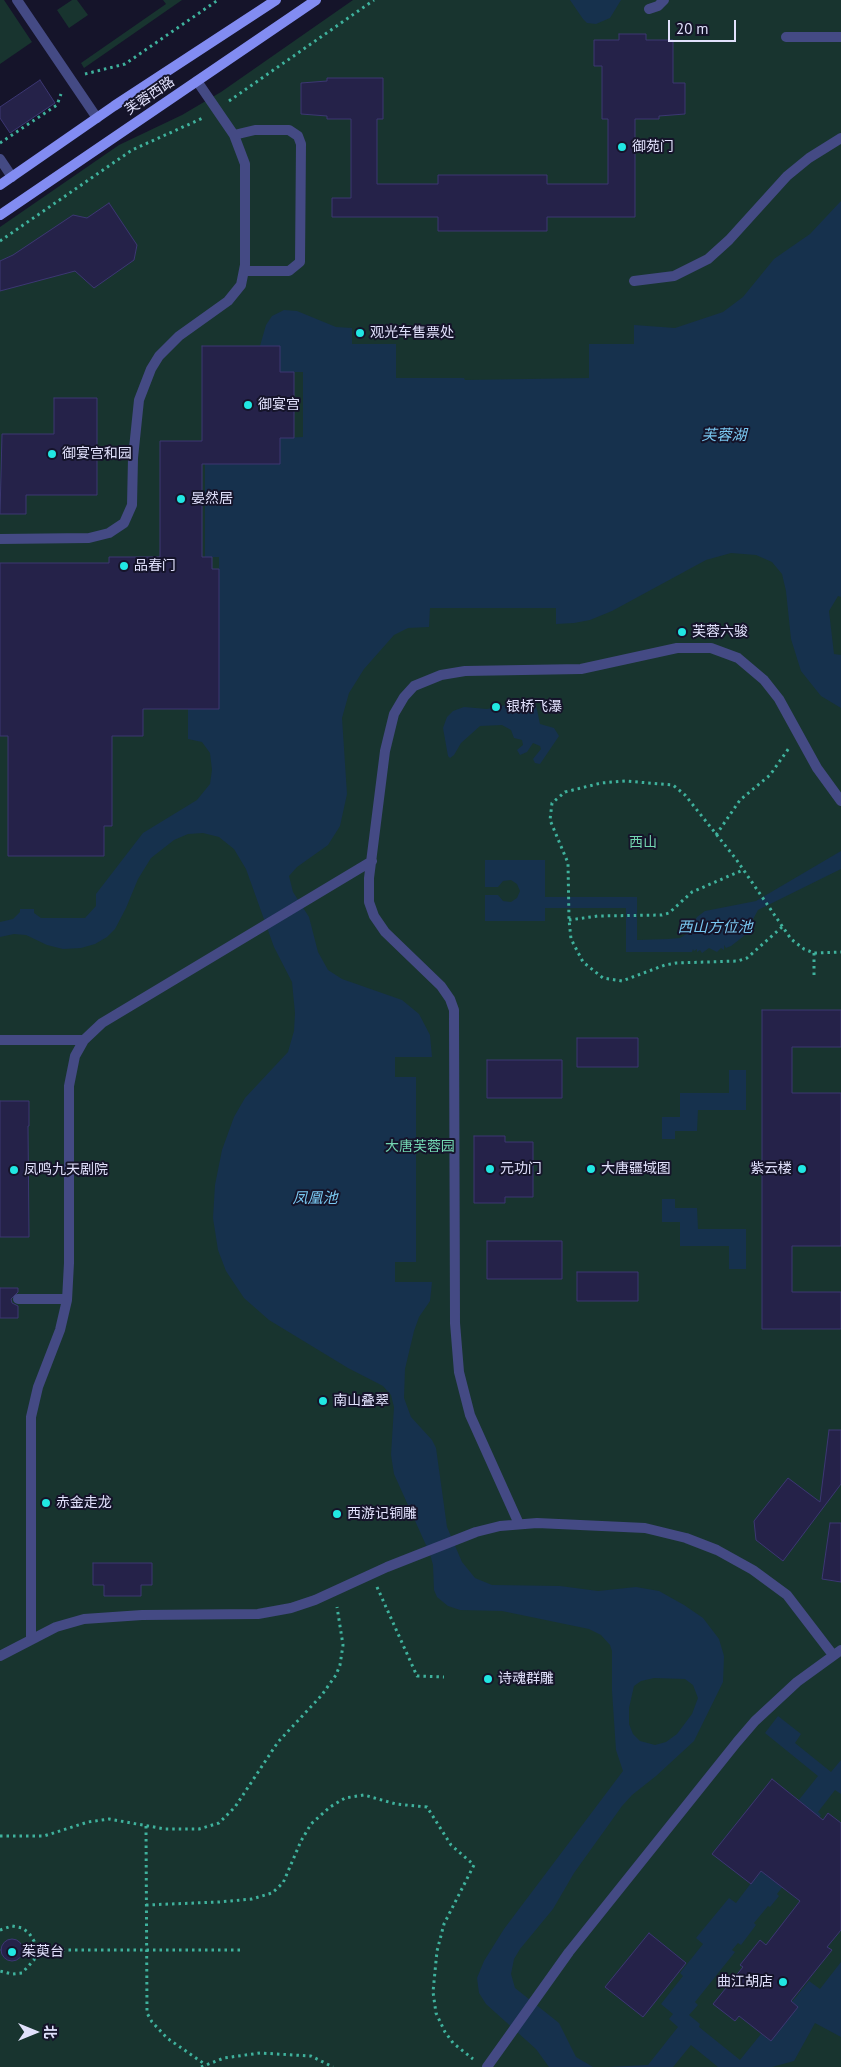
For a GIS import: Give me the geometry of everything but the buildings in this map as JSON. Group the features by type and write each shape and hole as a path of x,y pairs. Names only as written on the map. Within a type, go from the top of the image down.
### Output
{"main road":[{"name":"芙蓉西路","path":"0,185 97,118 276,0"},
{"name":"芙蓉西路","path":"0,215 316,0"}],"street":[{"path":"17,0 97,118"},
{"path":"649,9 655,8 664,0"},
{"path":"786,37 841,37"},
{"path":"0,539 89,538 109,533 124,523 132,506 134,450 139,400 151,369 159,356 179,336 235,294 245,271 244,164 234,135 196,81"},
{"path":"234,135 255,130 289,130 298,136 301,144 300,262 289,271 245,271"},
{"path":"634,281 674,276 708,259 730,240 787,176 809,158 841,138"},
{"path":"0,159 12,177"},
{"path":"519,1524 470,1415 459,1372 455,1323 454,1010 450,999 441,986 395,943 374,916 369,892 385,751 392,718 404,697 414,686 436,676 465,671 582,669 667,650 691,647 711,648 738,658 758,673 779,699 822,776 841,801"},
{"path":"31,1638 31,1417 38,1387 62,1324 67,1299 69,1263 70,1080 75,1056 84,1040 97,1027 112,1017 372,861"},
{"path":"0,1040 84,1040"},
{"path":"18,1299 67,1299"},
{"path":"0,1656 31,1638 67,1623 108,1616 233,1615 275,1612 315,1600 370,1573 476,1532 519,1524 612,1525 645,1528 678,1535 706,1545 753,1570 780,1589 837,1652 776,1701 737,1742 569,1952 487,2066"}],"path":[{"path":"0,143 57,105 62,92 73,82 93,71 116,68 125,64 218,0"},
{"path":"0,241 132,150 190,125 216,109 374,0"},
{"path":"716,835 740,800 770,775 798,735"},
{"path":"782,927 742,960 669,964 628,980 614,981 596,974 583,962 571,940 568,863 549,818 553,801 567,791 615,781 672,785 685,795 743,870 788,936 797,944 814,953 841,952"},
{"path":"569,920 598,916 662,915 669,913 692,892 743,870"},
{"path":"814,953 814,977"},
{"path":"370,1573 417,1676 444,1677"},
{"path":"0,1836 44,1836 98,1820 119,1820 165,1829 214,1826 229,1815 268,1754 321,1696 336,1675 340,1665 343,1645 341,1624 335,1604"},
{"path":"146,1905 219,1902 252,1899 272,1894 284,1883 301,1841 311,1824 330,1807 349,1796 364,1795 396,1804 427,1807 451,1845 474,1864 451,1909 440,1936 433,1980 434,2007 440,2025 453,2043 463,2052 487,2066"},
{"path":"146,1826 146,2003 152,2022 167,2038 206,2065"},
{"path":"0,1930 12,1926 22,1928 29,1933 34,1941 36,1950 34,1960 22,1973 12,1974 0,1971"},
{"path":"36,1950 243,1950"},
{"path":"201,2067 234,2055 260,2053 306,2055 321,2059 333,2067"}],"green space":[{"path":"0,0 4,0 32,42 0,64"},
{"path":"72,0 77,0 88,15 69,28 57,10"},
{"path":"163,0 182,0 84,68 81,63 166,4"},
{"name":"大唐芙蓉园","path":"353,0 841,0 841,2067 0,2067 0,227 119,145 182,115 221,92"}],"water":[{"path":"570,0 621,0 610,18 596,24 587,23"},
{"name":"芙蓉湖","path":"841,201 841,597 838,596 829,611 834,654 841,655 841,708 821,696 801,671 791,639 786,591 782,574 772,562 756,555 731,553 706,560 612,611 590,620 574,623 556,624 556,608 430,608 429,627 408,628 394,635 364,669 349,693 342,718 347,794 340,826 328,845 297,867 289,876 293,892 309,917 318,952 328,970 342,979 402,1000 419,1014 430,1035 432,1057 395,1057 395,1077 416,1077 416,1262 395,1262 395,1282 432,1282 430,1301 419,1317 414,1331 405,1369 404,1398 411,1417 432,1440 436,1448 447,1527 462,1562 475,1578 492,1585 560,1586 598,1591 636,1587 659,1591 703,1618 719,1639 724,1656 723,1682 694,1741 622,1806 574,1873 553,1909 514,1959 511,1974 515,1988 559,2023 576,2057 593,2067 549,2067 536,2049 486,2004 479,1993 477,1978 484,1961 504,1929 623,1771 616,1750 612,1691 612,1651 610,1645 601,1635 589,1629 502,1611 460,1610 448,1606 437,1597 434,1590 433,1565 430,1554 394,1474 391,1455 394,1407 391,1395 383,1386 348,1368 269,1320 244,1298 226,1271 218,1250 213,1218 215,1185 222,1150 234,1117 245,1098 288,1052 294,1031 295,1013 292,982 274,947 246,869 234,849 219,837 203,833 188,834 174,840 151,858 138,879 115,929 107,937 95,944 81,948 63,949 47,945 26,935 14,934 0,937 0,922 13,919 20,912 20,909 34,909 34,913 41,918 85,918 96,906 96,894 143,833 197,800 210,784 212,770 210,753 202,742 188,739 188,709 219,708 219,557 205,557 205,464 280,464 280,438 303,437 303,372 280,372 280,346 260,346 266,325 272,316 284,310 297,311 336,327 352,328 352,344 396,344 396,378 464,378 465,380 589,378 589,344 634,344 634,325 675,328 723,312 743,297 774,259 810,234","holes":["654,1678 685,1679 693,1685 698,1698 692,1714 677,1734 666,1742 655,1745 640,1741 633,1734 629,1724 629,1708 634,1686 641,1681"]},
{"path":"526,701 536,705 540,724 554,728 559,736 540,764 535,763 533,759 541,749 540,746 533,743 527,752 520,755 517,750 523,745 522,740 514,738 511,730 502,725 480,726 461,743 454,755 450,758 448,756 443,728 447,717 453,711 464,707 487,709"},
{"name":"西山方位池","path":"841,851 841,869 758,910 744,936 731,946 726,948 724,945 724,950 721,948 717,952 709,948 702,953 700,950 697,952 697,949 694,951 693,949 692,952 626,952 626,908 545,908 545,921 485,921 485,895 498,895 503,901 511,902 517,898 520,891 517,884 511,880 503,881 498,887 485,887 485,860 545,860 545,897 637,897 637,940 680,938 688,933 697,917 705,911 756,901"},
{"path":"729,1070 746,1070 746,1110 698,1110 697,1131 675,1131 675,1139 662,1139 662,1117 680,1117 680,1093 729,1093"},
{"path":"662,1199 675,1199 675,1208 697,1208 698,1229 746,1229 746,1269 729,1269 729,1246 680,1246 680,1222 662,1222"},
{"path":"778,1716 801,1734 795,1743 831,1772 841,1760 841,1794 835,1790 818,1812 821,1815 801,1841 793,1873 777,1894 779,1896 754,1923 756,1925 741,1945 738,1943 732,1950 735,1952 695,2002 698,2005 689,2015 700,2024 699,2027 740,2060 761,2034 771,2041 798,2007 792,2002 809,1981 820,1989 841,1962 841,2037 815,2023 794,2061 772,2067 718,2067 691,2045 673,2067 608,2067 648,2065 678,2027 669,2019 673,2014 661,2004 683,1976 680,1973 703,1944 696,1938 729,1898 736,1903 764,1866 798,1801 818,1776 765,1733"}],"place":[{"name":"御苑门","path":"622,147"},
{"name":"观光车售票处","path":"360,333"},
{"name":"御宴宫","path":"248,405"},
{"name":"御宴宫和园","path":"52,454"},
{"name":"晏然居","path":"181,499"},
{"name":"品春门","path":"124,566"},
{"name":"芙蓉六骏","path":"682,632"},
{"name":"银桥飞瀑","path":"496,707"},
{"name":"元功门","path":"490,1169"},
{"name":"大唐疆域图","path":"591,1169"},
{"name":"紫云楼","path":"802,1169"},
{"name":"凤鸣九天剧院","path":"14,1170"},
{"name":"南山叠翠","path":"323,1401"},
{"name":"赤金走龙","path":"46,1503"},
{"name":"西游记铜雕","path":"337,1514"},
{"name":"诗魂群雕","path":"488,1679"},
{"name":"茱萸台","path":"12,1952"},
{"name":"曲江胡店","path":"783,1982"}],"park label":[{"name":"西山","path":"643,843"}],"water label":[{"name":"凤凰池","path":"315,1199"}]}
